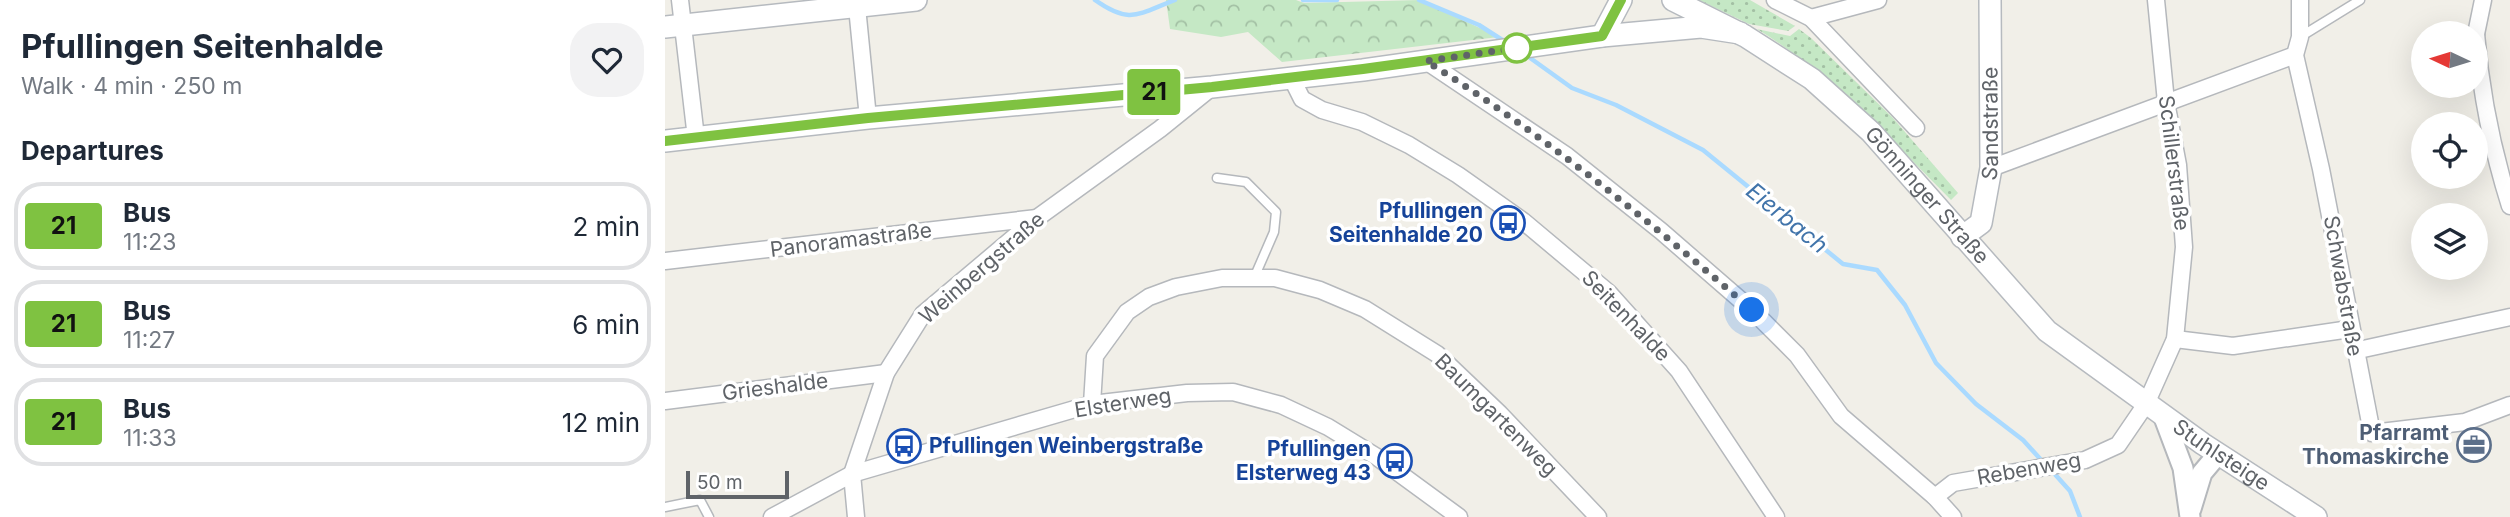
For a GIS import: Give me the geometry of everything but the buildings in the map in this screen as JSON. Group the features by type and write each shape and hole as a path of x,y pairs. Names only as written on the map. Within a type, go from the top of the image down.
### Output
{"main road":[{"path":"674,27 916,0"},
{"path":"1602,36 1621,0"},
{"name":"Gönninger Straße","path":"1673,0 1739,33 1812,79 1871,132 2047,331 2155,410"},
{"name":"Sandstraße","path":"1962,237 1981,223 1991,168 1990,0"},
{"path":"665,141 868,118 1212,87 1602,36 1701,27 1739,33"},
{"name":"Stuhlsteige","path":"2155,410 2316,517"}],"street":[{"path":"680,0 674,27 696,138"},
{"path":"1775,0 1811,18 1916,128"},
{"path":"1811,18 1878,0"},
{"name":"Schillerstraße","path":"2155,410 2175,339 2184,247 2178,165 2166,102 2156,0"},
{"name":"Schwabstraße","path":"2300,0 2300,37 2295,55 2322,169 2354,351 2372,433 2465,422 2510,405"},
{"path":"2479,21 2483,0"},
{"path":"857,7 868,118"},
{"path":"1991,168 2295,55"},
{"path":"1426,61 1567,156 1661,231 1752,310 1797,355 1841,416 1935,497 1953,517"},
{"name":"Seitenhalde","path":"1291,77 1302,99 1322,110 1362,122 1409,145 1458,174 1523,221 1609,293 1679,371 1776,517"},
{"name":"Weinbergstraße","path":"856,517 852,474 886,373 923,314 1037,218 1160,129 1212,87"},
{"path":"2483,98 2494,156 2510,206"},
{"name":"Panoramastraße","path":"665,261 1037,218"},
{"name":"Baumgartenweg","path":"1092,404 1095,356 1127,312 1149,297 1176,287 1222,278 1275,278 1319,290 1365,309 1437,354 1500,414 1598,517"},
{"path":"2354,351 2510,317"},
{"path":"2175,339 2233,346 2350,329"},
{"name":"Grieshalde","path":"665,401 886,373"},
{"name":"Elsterweg","path":"772,517 852,474 1092,404 1187,393 1233,392 1281,405 1328,427 1377,457 1459,517"},
{"path":"2155,410 2183,468 2190,515"},
{"name":"Rebenweg","path":"1935,497 1953,483 2085,460 2118,445 2155,410"},
{"path":"2183,468 2210,449"},
{"path":"2190,515 2210,449"}],"lane":[{"path":"2300,37 2360,0"},
{"path":"1217,178 1246,182 1276,212 1273,232 1254,278"},
{"path":"665,507 700,500 709,517"}],"green space":[{"path":"1166,0 1296,0 1304,3 1420,0 1499,37 1282,62 1248,32 1221,37 1170,29"},
{"path":"1699,0 1750,0 1795,26 1788,31 1749,24"},
{"path":"1757,29 1790,36 1799,29 1811,38 1892,117 1958,193 1951,200 1835,87"}],"waterway":[{"name":"Eierbach","path":"1095,0 1117,13 1126,15 1143,13 1175,0"},
{"name":"Eierbach","path":"1303,0 1337,0"},
{"name":"Eierbach","path":"1419,0 1479,25 1507,43"},
{"name":"Eierbach","path":"1526,55 1572,88 1616,105 1703,150 1843,264 1877,270 1905,305 1936,363 1976,404 2023,440 2043,462"},
{"name":"Eierbach","path":"2052,471 2070,491 2080,517"}],"bus line":[{"name":"21","path":"665,141 868,118 1212,87 1602,36 1616,15 1621,0"}],"place":[{"name":"Pfullingen Seitenhalde 20","path":"1508,223"},
{"name":"Pfarramt Thomaskirche","path":"2474,445"},
{"name":"Pfullingen Weinbergstraße","path":"904,446"},
{"name":"Pfullingen Elsterweg 43","path":"1395,461"}],"route":[{"path":"1517,48 1523,47 1426,61 1567,156 1661,231 1752,310"}]}
